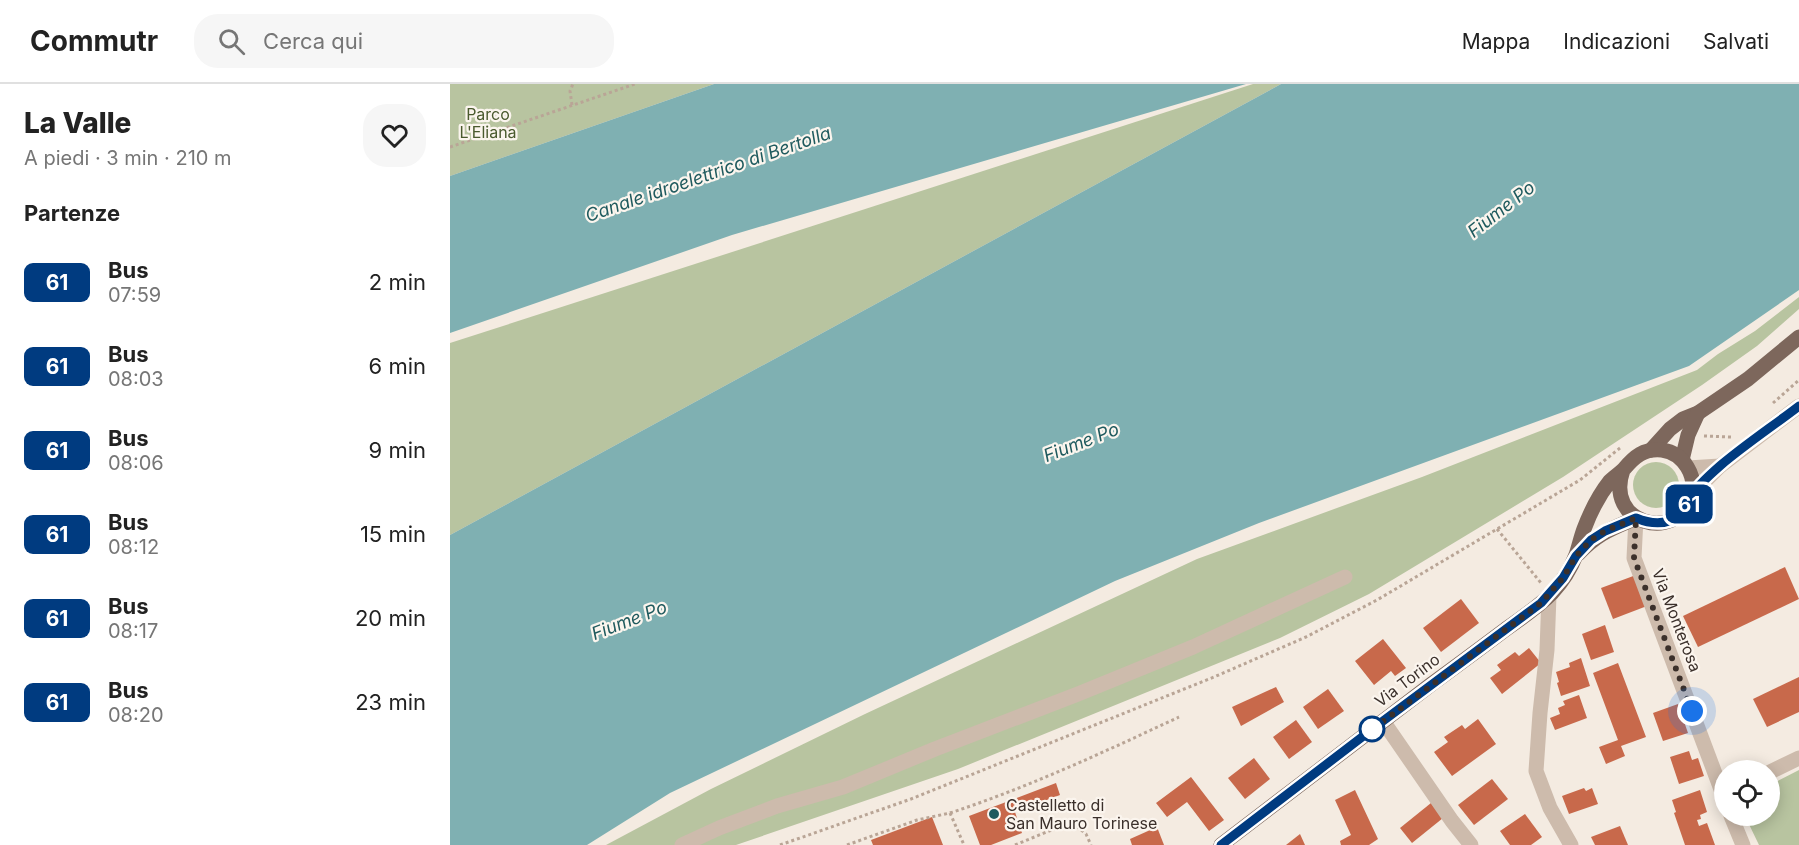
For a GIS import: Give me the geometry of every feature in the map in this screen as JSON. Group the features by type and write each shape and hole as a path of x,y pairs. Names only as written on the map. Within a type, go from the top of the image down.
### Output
{"main road":[{"name":"Via Torino","path":"1576,556 1584,529 1602,492 1629,461 1638,454 1651,450 1670,429 1683,419 1698,413 1748,380 1799,337"},
{"path":"1685,464 1688,435 1698,413"},
{"path":"1623,470 1619,491 1627,510 1636,518 1647,523 1662,523 1683,512 1692,495 1692,479 1685,464 1674,454 1663,450 1651,450"},
{"name":"Via Torino","path":"1221,845 1541,603 1563,578 1576,556 1591,540 1605,531 1636,518"}],"street":[{"path":"1692,495 1720,466 1799,406"},
{"path":"1685,464 1720,466"},
{"name":"Via Monterosa","path":"1636,518 1634,558 1651,584 1714,767"},
{"path":"682,845 777,806 843,787 935,748 1088,690 1193,647 1345,577"},
{"path":"1549,595 1536,771 1550,808 1571,845"},
{"path":"1383,721 1471,845"},
{"path":"1780,767 1799,758"},
{"path":"1735,826 1743,845"}],"path":[{"path":"572,106 570,90 573,84"},
{"path":"450,147 635,84"},
{"path":"1768,408 1799,380"},
{"path":"1688,435 1731,437 1739,431"},
{"path":"780,845 911,799 1214,677 1306,637 1377,600 1580,480 1625,445"},
{"path":"1497,529 1549,595"},
{"path":"847,845 918,820 950,813 1001,796 1179,717"},
{"path":"950,813 964,845"},
{"path":"1015,845 1074,824 1086,834 1091,845"}],"green space":[{"name":"Parco L'Eliana","path":"450,84 714,84 450,176"},
{"path":"1253,84 1281,84 450,535 450,343"},
{"path":"1799,297 1799,309 1757,346 1563,477 1369,594 1280,638 958,769 736,845 606,845 711,789 865,714 1197,559 1422,477 1697,370 1755,331"},
{"path":"1656,462 1672,469 1679,485 1672,501 1656,508 1640,501 1633,485 1640,469"},
{"path":"1799,770 1799,845 1759,845 1750,826 1780,826 1780,780"}],"water":[{"name":"Canale idroelettrico di Bertolla","path":"714,84 1246,84 732,235 450,333 450,176"},
{"name":"Fiume Po","path":"1281,84 1799,84 1799,290 1689,366 1259,523 1115,581 670,793 587,845 450,845 450,535"}],"building":[{"path":"1785,567 1799,599 1698,647 1683,616"},
{"path":"1636,575 1647,606 1613,619 1601,588"},
{"path":"1461,599 1479,623 1441,652 1423,628"},
{"path":"1605,625 1614,652 1591,660 1582,634"},
{"path":"1383,639 1406,668 1395,676 1391,671 1374,685 1355,661"},
{"path":"1529,648 1541,663 1502,694 1490,678 1501,670 1497,665 1515,652 1519,656"},
{"path":"1581,658 1590,686 1561,696 1556,672 1570,667 1569,663"},
{"path":"1618,663 1646,737 1621,746 1625,756 1606,764 1599,747 1618,740 1593,673"},
{"path":"1799,677 1799,712 1767,727 1753,699"},
{"path":"1276,687 1284,702 1241,726 1232,707"},
{"path":"1328,689 1344,711 1318,729 1303,707"},
{"path":"1579,695 1587,718 1555,730 1550,718 1560,714 1558,708 1565,705 1563,701"},
{"path":"1678,704 1688,733 1663,741 1653,713"},
{"path":"1478,719 1496,744 1452,776 1434,752 1448,742 1444,737 1462,725 1465,729"},
{"path":"1296,720 1312,742 1289,759 1273,737"},
{"path":"1689,751 1692,760 1698,758 1704,776 1679,784 1670,757"},
{"path":"1254,758 1270,779 1245,799 1228,778"},
{"path":"1191,777 1224,820 1209,831 1187,802 1167,817 1156,803"},
{"path":"1492,779 1508,799 1474,825 1458,805"},
{"name":"Castelletto di San Mauro Torinese","path":"1056,783 1060,795 1015,812 1022,833 991,845 980,845 969,816"},
{"path":"1584,788 1586,791 1592,788 1598,804 1569,814 1562,796"},
{"path":"1355,790 1378,839 1369,845 1341,845 1340,841 1351,835 1335,800"},
{"path":"1700,790 1707,812 1700,815 1701,819 1697,820 1699,826 1707,823 1715,845 1685,845 1672,800"},
{"path":"1431,803 1443,818 1412,843 1400,828"},
{"path":"1525,814 1542,837 1531,845 1510,845 1500,831"},
{"path":"932,817 943,845 873,845 871,840"},
{"path":"1620,826 1628,845 1595,845 1591,837"},
{"path":"1157,827 1164,845 1132,845 1130,839"},
{"path":"1300,834 1305,845 1286,845"}],"bus line":[{"name":"61","path":"1221,845 1541,603 1553,592 1576,556 1591,540 1605,531 1636,518 1647,523 1662,523 1673,519 1683,512 1692,495 1720,466 1799,406"}],"place":[{"name":"Castelletto di San Mauro Torinese","path":"994,814"}],"route":[{"path":"1372,729 1365,735 1541,603 1553,592 1576,556 1591,540 1605,531 1636,518 1634,558 1692,711"}]}
